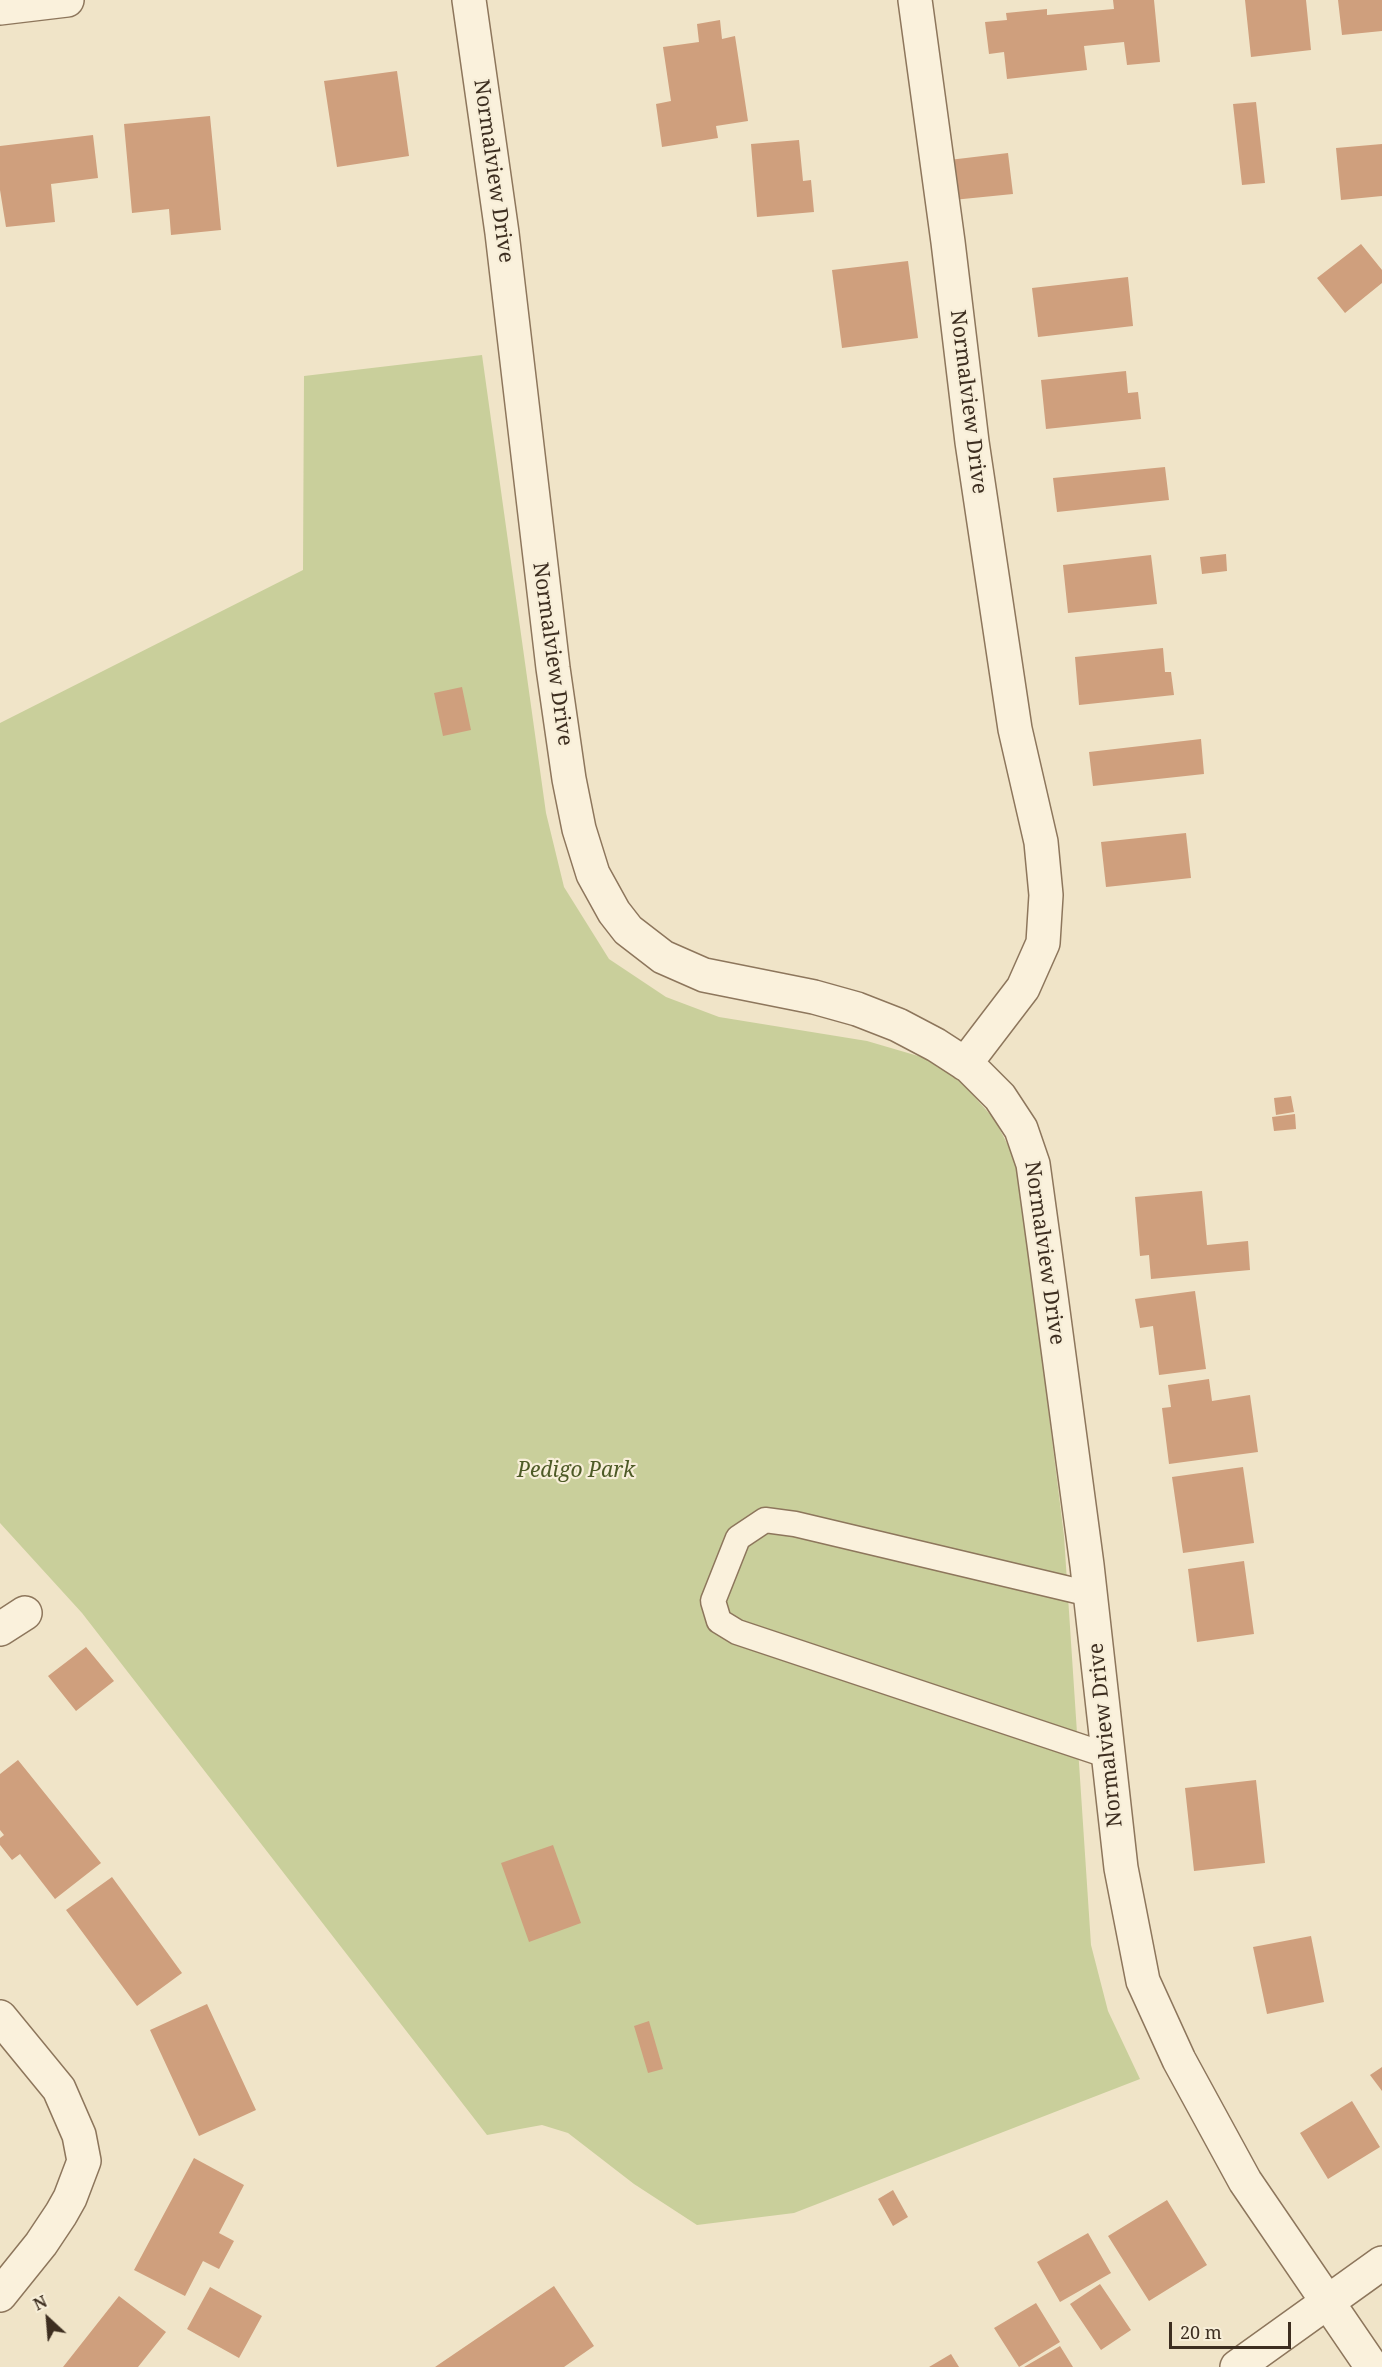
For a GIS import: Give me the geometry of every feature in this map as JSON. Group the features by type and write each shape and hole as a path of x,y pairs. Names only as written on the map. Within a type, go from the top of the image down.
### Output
{"street":[{"path":"0,9 67,0"},
{"name":"Normalview Drive","path":"469,0 502,233 545,612 569,779 579,829 593,874 602,893 628,930 663,957 682,967 725,980 814,997 878,1016 918,1035 965,1064 1000,1097 1022,1129 1033,1164 1090,1594 1121,1868 1143,1981 1179,2060 1245,2181 1372,2367"},
{"name":"Normalview Drive","path":"915,0 948,242 973,454 1016,729 1041,842 1046,896 1043,943 1023,988 965,1064"},
{"path":"0,2017 59,2089 79,2135 84,2161 70,2198 61,2214 41,2244 0,2295"},
{"path":"1237,2367 1382,2264"}],"lane":[{"path":"1090,1594 795,1524 765,1521 738,1538 713,1601 719,1620 737,1632 1109,1756"}],"green space":[{"name":"Pedigo Park","path":"482,355 546,813 564,887 609,959 666,997 719,1017 867,1041 925,1058 957,1077 995,1120 1018,1165 1064,1536 1091,1945 1108,2011 1140,2079 794,2213 697,2225 634,2184 568,2133 542,2125 487,2135 82,1613 0,1523 0,723 303,570 304,376"}],"building":[{"path":"1113,0 1154,0 1160,62 1127,65 1124,42 1084,46 1087,70 1007,79 1004,52 989,54 985,22 1007,20 1006,13 1047,9 1047,15 1114,9"},
{"path":"1245,0 1306,0 1311,50 1251,57"},
{"path":"1338,0 1382,0 1382,31 1342,35"},
{"path":"720,20 722,39 735,36 748,121 716,126 718,138 662,147 656,104 671,101 663,47 699,42 697,24"},
{"path":"397,71 409,156 337,167 324,81"},
{"path":"1256,102 1265,183 1242,185 1233,104"},
{"path":"210,116 221,230 171,235 169,209 132,213 124,124"},
{"path":"93,135 98,178 51,184 55,222 6,227 0,190 0,146"},
{"path":"799,140 803,181 811,180 814,212 757,217 751,144"},
{"path":"1382,144 1382,196 1341,200 1336,148"},
{"path":"1008,153 1013,194 953,200 949,160"},
{"path":"1361,244 1382,270 1382,283 1345,313 1317,278"},
{"path":"908,261 918,338 842,348 832,270"},
{"path":"1128,277 1133,326 1038,337 1032,288"},
{"path":"1126,371 1128,393 1138,392 1141,419 1046,429 1041,380"},
{"path":"1165,467 1169,500 1057,512 1053,478"},
{"path":"1226,554 1227,571 1202,574 1200,557"},
{"path":"1151,555 1157,604 1068,613 1063,565"},
{"path":"1163,648 1165,672 1171,672 1174,695 1079,705 1075,657"},
{"path":"462,687 471,730 443,736 434,693"},
{"path":"1201,739 1204,774 1093,786 1089,752"},
{"path":"1186,833 1191,878 1106,887 1101,842"},
{"path":"1291,1096 1294,1112 1276,1115 1274,1098"},
{"path":"1295,1114 1296,1129 1274,1131 1272,1117"},
{"path":"1202,1191 1207,1245 1248,1241 1250,1270 1151,1279 1149,1255 1140,1256 1135,1197"},
{"path":"1195,1291 1206,1369 1159,1375 1153,1326 1140,1328 1135,1299"},
{"path":"1209,1379 1212,1401 1250,1395 1258,1452 1169,1464 1162,1408 1171,1407 1168,1385"},
{"path":"1243,1467 1254,1543 1183,1553 1172,1477"},
{"path":"1244,1561 1254,1634 1197,1642 1188,1569"},
{"path":"86,1647 114,1681 76,1711 48,1676"},
{"path":"18,1760 101,1863 55,1899 20,1854 12,1860 0,1845 0,1838 4,1835 0,1830 0,1774"},
{"path":"1256,1780 1265,1863 1194,1871 1185,1788"},
{"path":"553,1845 581,1923 529,1942 501,1863"},
{"path":"112,1877 182,1973 137,2006 66,1910"},
{"path":"1311,1936 1324,2002 1267,2014 1253,1947"},
{"path":"207,2004 256,2110 199,2136 150,2030"},
{"path":"649,2021 663,2069 648,2073 634,2026"},
{"path":"1382,2067 1382,2091 1370,2075"},
{"path":"1352,2101 1380,2147 1328,2179 1300,2133"},
{"path":"194,2158 244,2185 219,2233 234,2241 219,2269 203,2261 185,2296 134,2270"},
{"path":"893,2190 908,2217 893,2226 878,2199"},
{"path":"1167,2200 1207,2265 1149,2301 1108,2236"},
{"path":"1088,2233 1111,2273 1060,2302 1037,2262"},
{"path":"1100,2284 1131,2330 1101,2350 1070,2304"},
{"path":"554,2286 594,2346 564,2367 435,2367"},
{"path":"210,2287 262,2316 239,2358 187,2329"},
{"path":"119,2296 166,2332 138,2367 63,2367"},
{"path":"1036,2303 1060,2342 1019,2367 994,2328"},
{"path":"1060,2346 1073,2367 1024,2367"},
{"path":"951,2354 959,2367 929,2367"}]}
